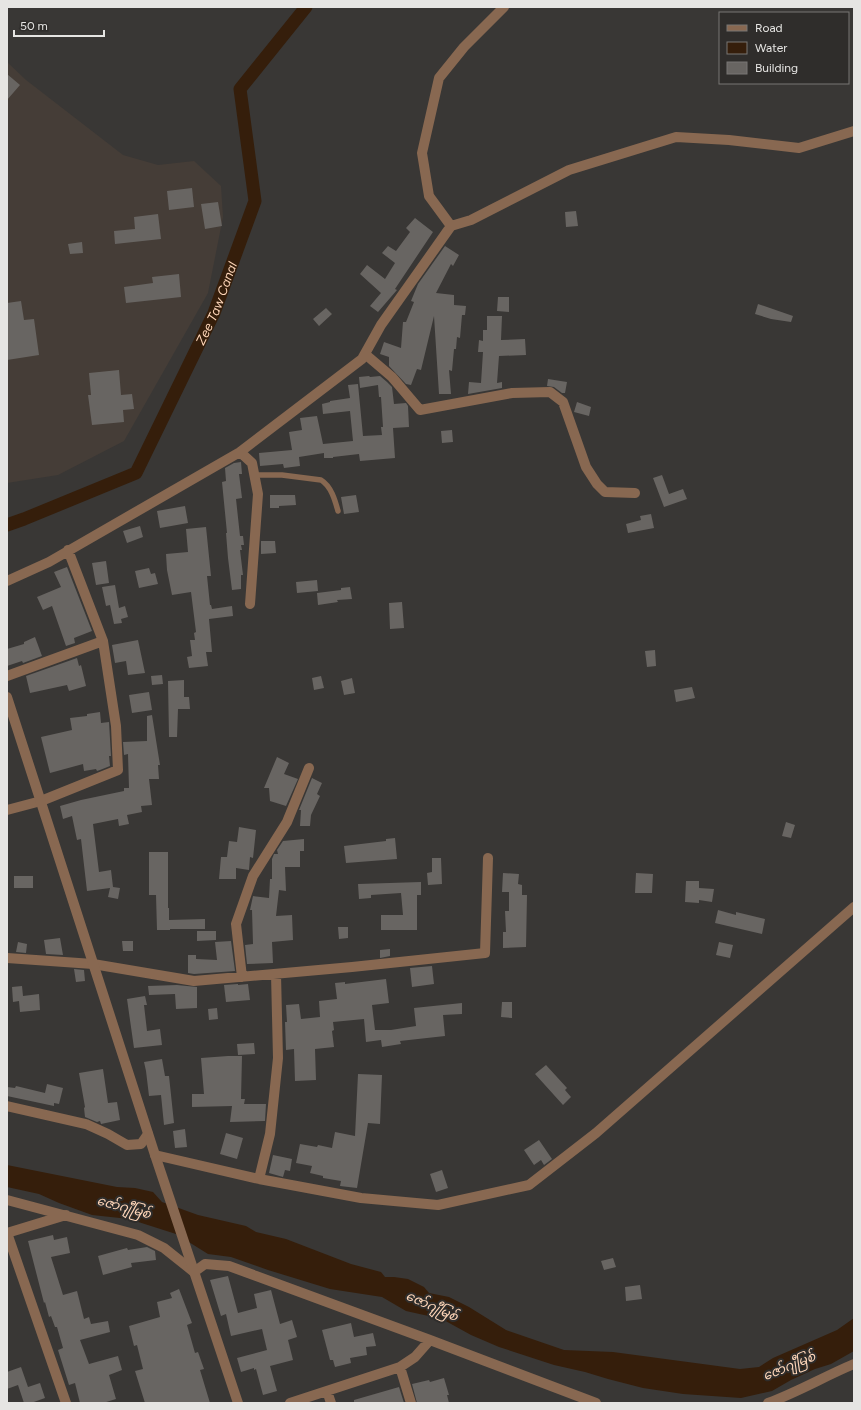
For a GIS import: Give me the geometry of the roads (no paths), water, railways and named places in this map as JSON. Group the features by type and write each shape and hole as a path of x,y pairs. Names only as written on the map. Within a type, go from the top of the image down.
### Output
{"street":[{"path":"451,226 430,196 422,153 439,78 464,47 504,7"},
{"path":"7,581 50,562 68,550 240,452 362,359 381,325 451,226 471,220 570,170 676,137 729,140 799,148 854,131"},
{"path":"365,354 392,377 420,410 512,393 550,392 562,402 586,467 597,484 604,492 635,493"},
{"path":"240,452 252,462 258,494 250,604"},
{"path":"7,810 41,801 118,770 116,726 103,641 68,550"},
{"path":"7,676 103,641"},
{"path":"7,697 148,1134 238,1403"},
{"path":"242,977 236,924 253,876 287,822 309,768"},
{"path":"7,958 93,964 194,980 276,974 485,953 488,858"},
{"path":"155,1155 259,1179 361,1198 438,1205 529,1185 596,1133 854,907"},
{"path":"259,1179 270,1134 278,1058 276,974"},
{"path":"7,1106 86,1124 127,1145 141,1144 148,1134"},
{"path":"7,1200 138,1235 164,1248 194,1272"},
{"path":"66,1215 7,1233 66,1403"},
{"path":"194,1272 205,1264 229,1266 596,1403"},
{"path":"290,1403 400,1367 416,1357 430,1340"},
{"path":"768,1403 788,1396 828,1375 854,1364"},
{"path":"400,1367 411,1403"},
{"path":"327,1391 331,1403"}],"lane":[{"path":"254,475 282,475 321,480 325,483 335,498 338,511"}],"water":[{"name":"ဇော်ဂျီမြစ်","path":"7,1165 117,1187 135,1188 153,1192 162,1202 198,1215 246,1226 256,1232 286,1239 351,1264 381,1272 385,1277 408,1279 424,1287 429,1293 449,1297 469,1307 506,1330 564,1350 613,1352 740,1369 759,1367 773,1358 837,1330 854,1318 854,1351 831,1364 815,1369 772,1391 741,1398 683,1394 643,1388 554,1365 499,1347 471,1335 442,1319 406,1311 382,1297 330,1289 231,1257 208,1254 176,1234 129,1219 92,1215 39,1194 7,1187"}],"waterway":[{"name":"Zee Taw Canal","path":"7,525 136,473 214,313 255,201 240,89 306,7"}]}
